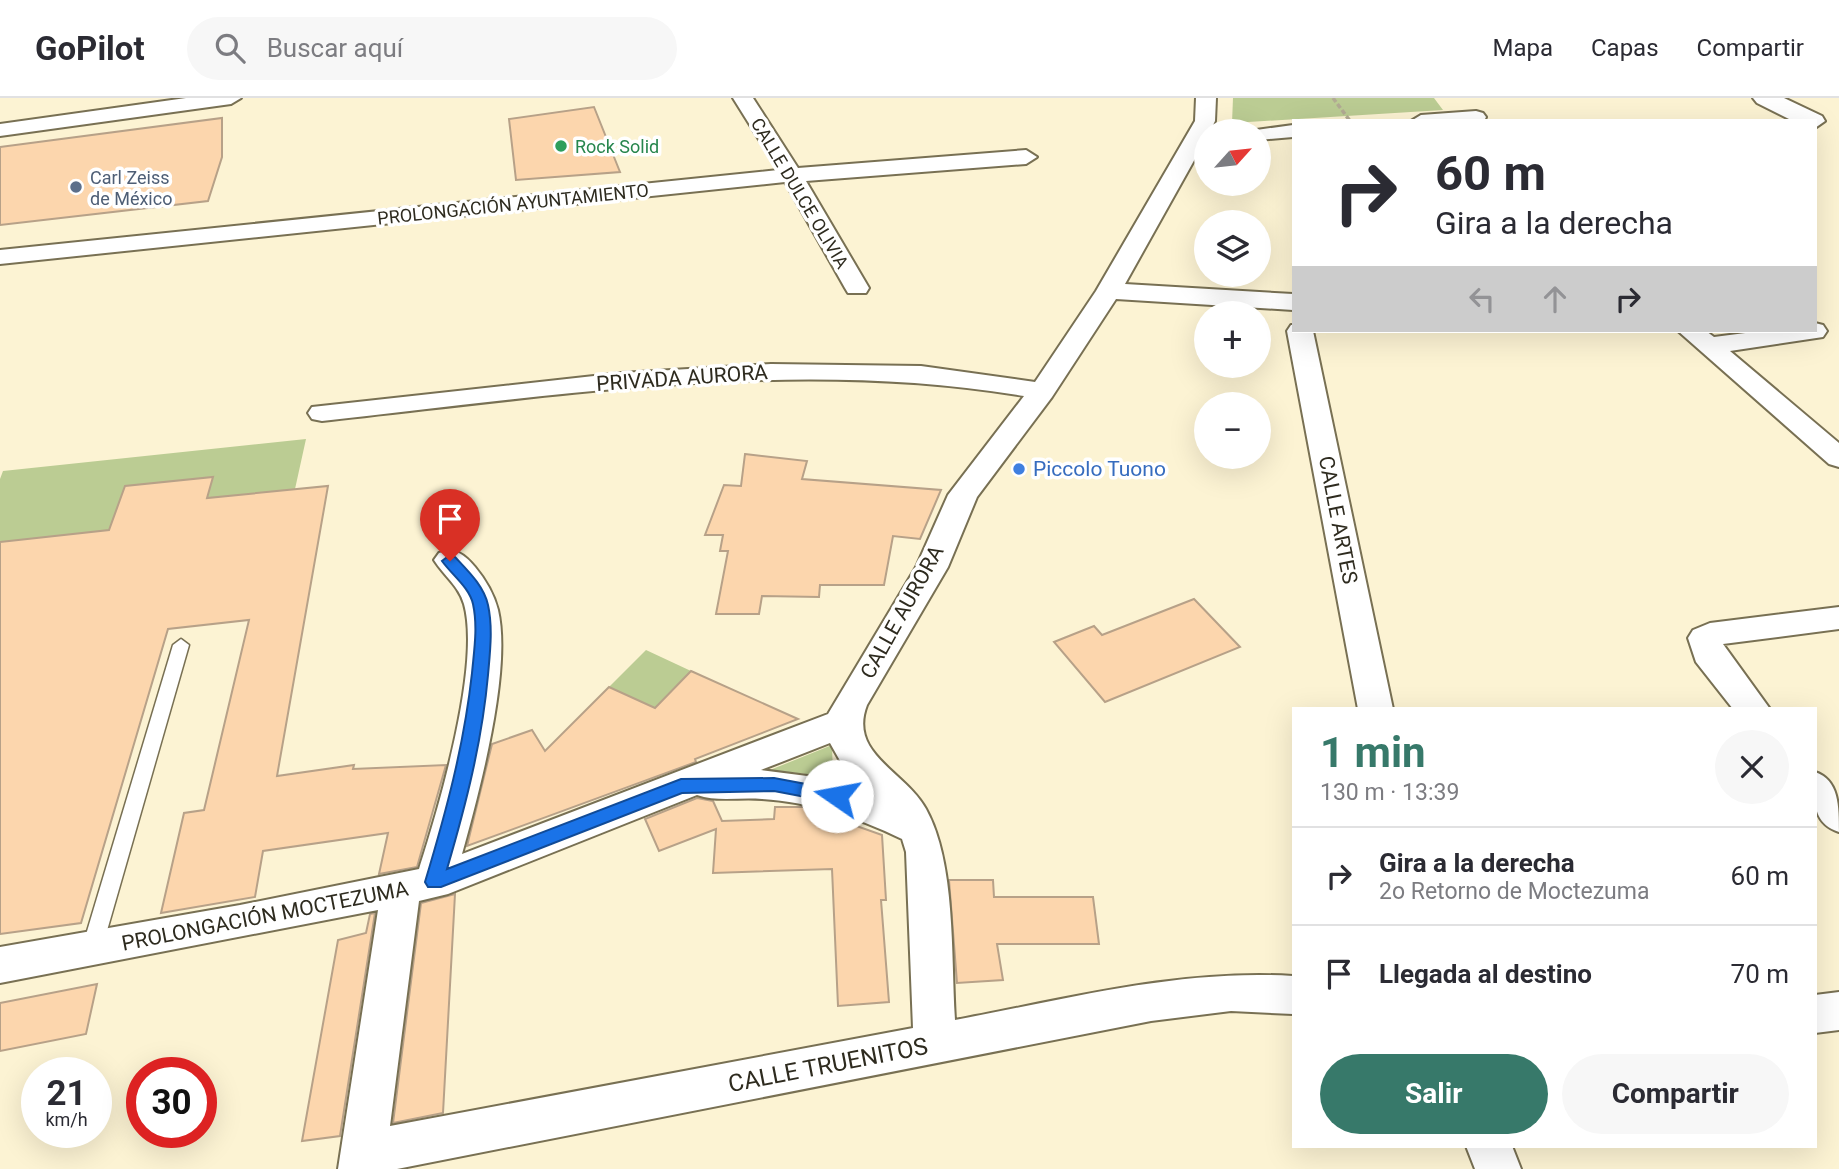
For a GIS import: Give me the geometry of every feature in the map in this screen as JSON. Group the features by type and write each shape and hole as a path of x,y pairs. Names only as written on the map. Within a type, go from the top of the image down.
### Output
{"street":[{"path":"0,130 231,98"},
{"name":"CALLE DULCE OLIVIA","path":"743,98 792,175 857,288"},
{"name":"CALLE AURORA","path":"1205,119 1206,98"},
{"path":"1458,98 1478,119"},
{"path":"1765,98 1810,119"},
{"path":"1817,123 1839,134"},
{"path":"1271,133 1292,131"},
{"name":"CALLE AURORA","path":"843,723 850,704 932,567 962,495 1042,391 1109,291 1194,150"},
{"name":"PROLONGACIÓN AYUNTAMIENTO","path":"0,257 792,175 1026,157"},
{"path":"1109,291 1292,302"},
{"path":"1817,331 1839,327"},
{"name":"CALLE ARTES","path":"1300,333 1376,707"},
{"path":"1700,338 1781,333"},
{"path":"1700,338 1839,458"},
{"name":"PRIVADA AURORA","path":"322,413 687,376 781,371 923,374 1042,391"},
{"path":"363,1161 418,886 466,772 475,723 483,638 480,604 475,590 450,561"},
{"path":"1751,707 1708,653 1705,638 1722,631 1839,618"},
{"path":"843,723 849,744 859,760 898,797 920,831 925,852 934,1044"},
{"name":"PROLONGACIÓN MOCTEZUMA","path":"0,965 91,950 418,886 843,723"},
{"name":"PROLONGACIÓN MOCTEZUMA","path":"681,786 774,785 819,792 866,805 920,831"},
{"path":"1817,789 1839,817"},
{"name":"CALLE TRUENITOS","path":"363,1161 934,1044 1191,995 1231,992 1292,995"},
{"path":"1817,1014 1839,1011"},
{"path":"1490,1148 1498,1169"}],"lane":[{"path":"91,950 181,645"}],"path":[{"path":"1333,98 1349,119"}],"green space":[{"path":"1233,98 1434,98 1443,110 1292,119 1232,119"},
{"path":"306,439 295,489 250,494 168,629 213,477 73,628 67,535 0,542 0,479 3,471"},
{"path":"646,650 691,671 655,708 609,687"},
{"path":"832,745 833,777 770,770"}],"building":[{"name":"Rock Solid","path":"594,107 620,172 516,180 509,119"},
{"name":"Carl Zeiss de México","path":"222,118 222,157 208,201 0,225 0,147"},
{"path":"745,454 807,461 802,479 941,490 920,539 893,536 884,585 820,585 819,597 762,596 759,614 716,614 728,551 720,551 723,535 705,535 724,485 741,486"},
{"path":"213,477 207,498 328,486 277,776 354,765 353,769 446,765 417,867 379,874 388,833 263,851 255,897 161,913 184,813 204,810 249,620 168,629 81,923 0,934 0,542 109,530 125,486"},
{"path":"1194,599 1240,647 1105,702 1054,642 1094,626 1102,635"},
{"path":"691,671 798,719 695,759 696,762 467,846 492,744 532,730 545,751 609,687 655,708"},
{"path":"697,798 713,801 722,821 774,819 775,807 803,807 882,835 886,900 881,900 889,1002 838,1006 832,869 713,873 716,829 659,851 645,819"},
{"path":"949,880 993,880 994,897 1093,897 1099,944 997,944 1003,980 957,983"},
{"path":"455,894 443,1113 393,1123 421,903"},
{"path":"375,913 340,1136 302,1141 338,940 366,933 370,914"},
{"path":"97,984 86,1034 0,1051 0,1003"}],"place":[{"name":"Rock Solid","path":"561,146"},
{"name":"Carl Zeiss de México","path":"76,187"},
{"name":"Piccolo Tuono","path":"1019,469"}],"route":[{"path":"450,561 464,574 475,590 480,604 483,619 481,679 466,772 434,882 681,786 728,783 774,785 837,796"}]}
